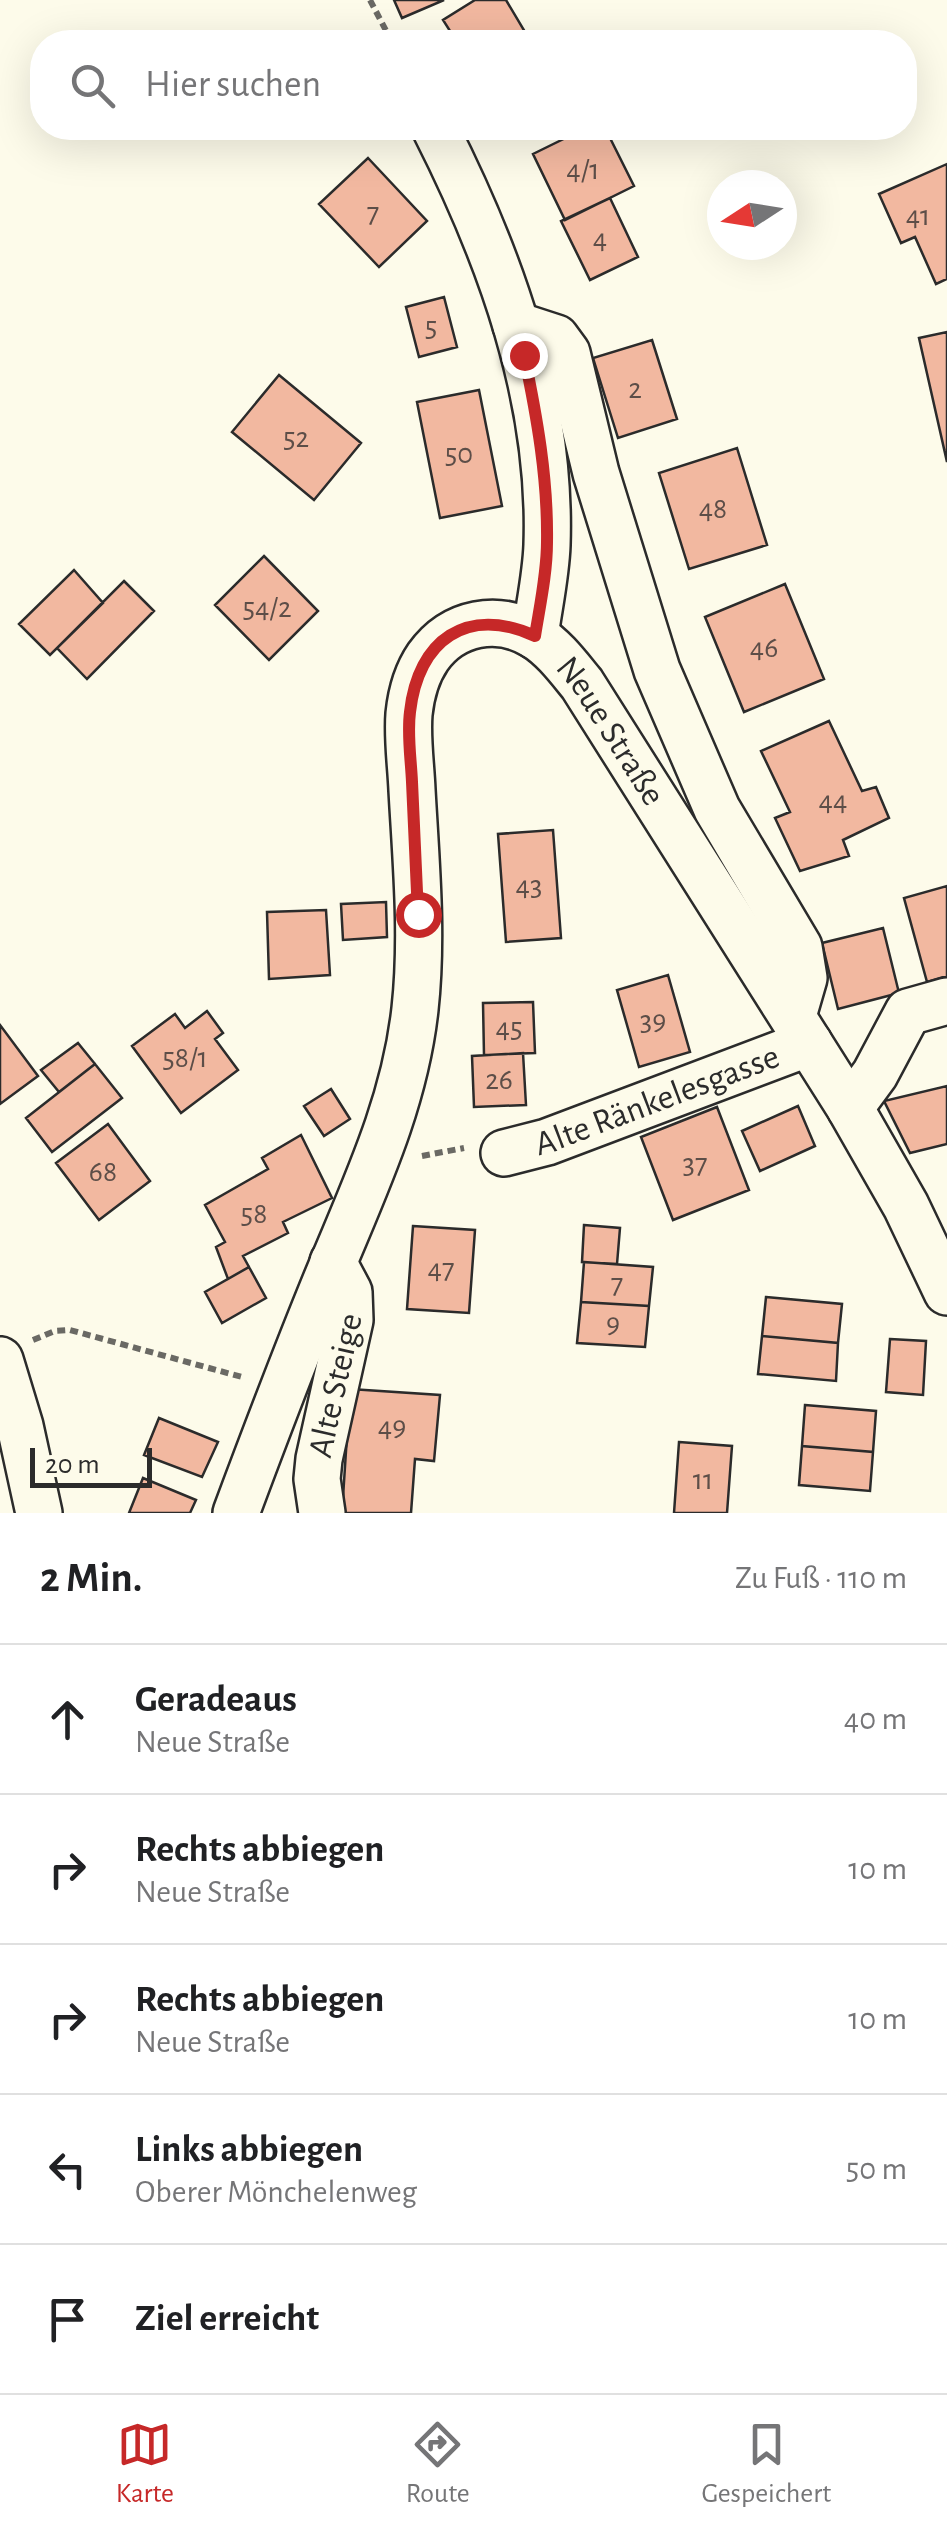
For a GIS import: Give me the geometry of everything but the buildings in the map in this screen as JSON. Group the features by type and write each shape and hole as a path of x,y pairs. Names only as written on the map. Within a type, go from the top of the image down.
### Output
{"street":[{"path":"441,140 479,220 516,325 538,421 546,496 546,560 535,636"},
{"path":"516,325 556,338 567,353 596,473 657,670 717,810 798,947 804,978 801,1030"},
{"name":"Neue Straße","path":"236,1513 333,1262 376,1165 400,1091 416,1009 418,914 409,714 423,665 440,643 467,626 491,622 535,636 564,661 600,710 850,1108 906,1206 947,1292"},
{"path":"850,1108 875,1074 908,1012 947,1000"},
{"name":"Alte Ränkelesgasse","path":"504,1153 580,1130 801,1030"},
{"name":"Alte Steige","path":"322,1513 317,1479 319,1458 350,1320 348,1292 333,1262"},
{"path":"9,1353 20,1426 40,1513"}],"path":[{"path":"370,0 386,30"},
{"path":"376,1165 493,1141 504,1153"},
{"path":"9,1353 54,1331 70,1330 282,1390"}],"route":[{"path":"418,914 409,714 423,665 440,643 467,626 491,622 535,636 548,543 543,460 524,355"}]}
